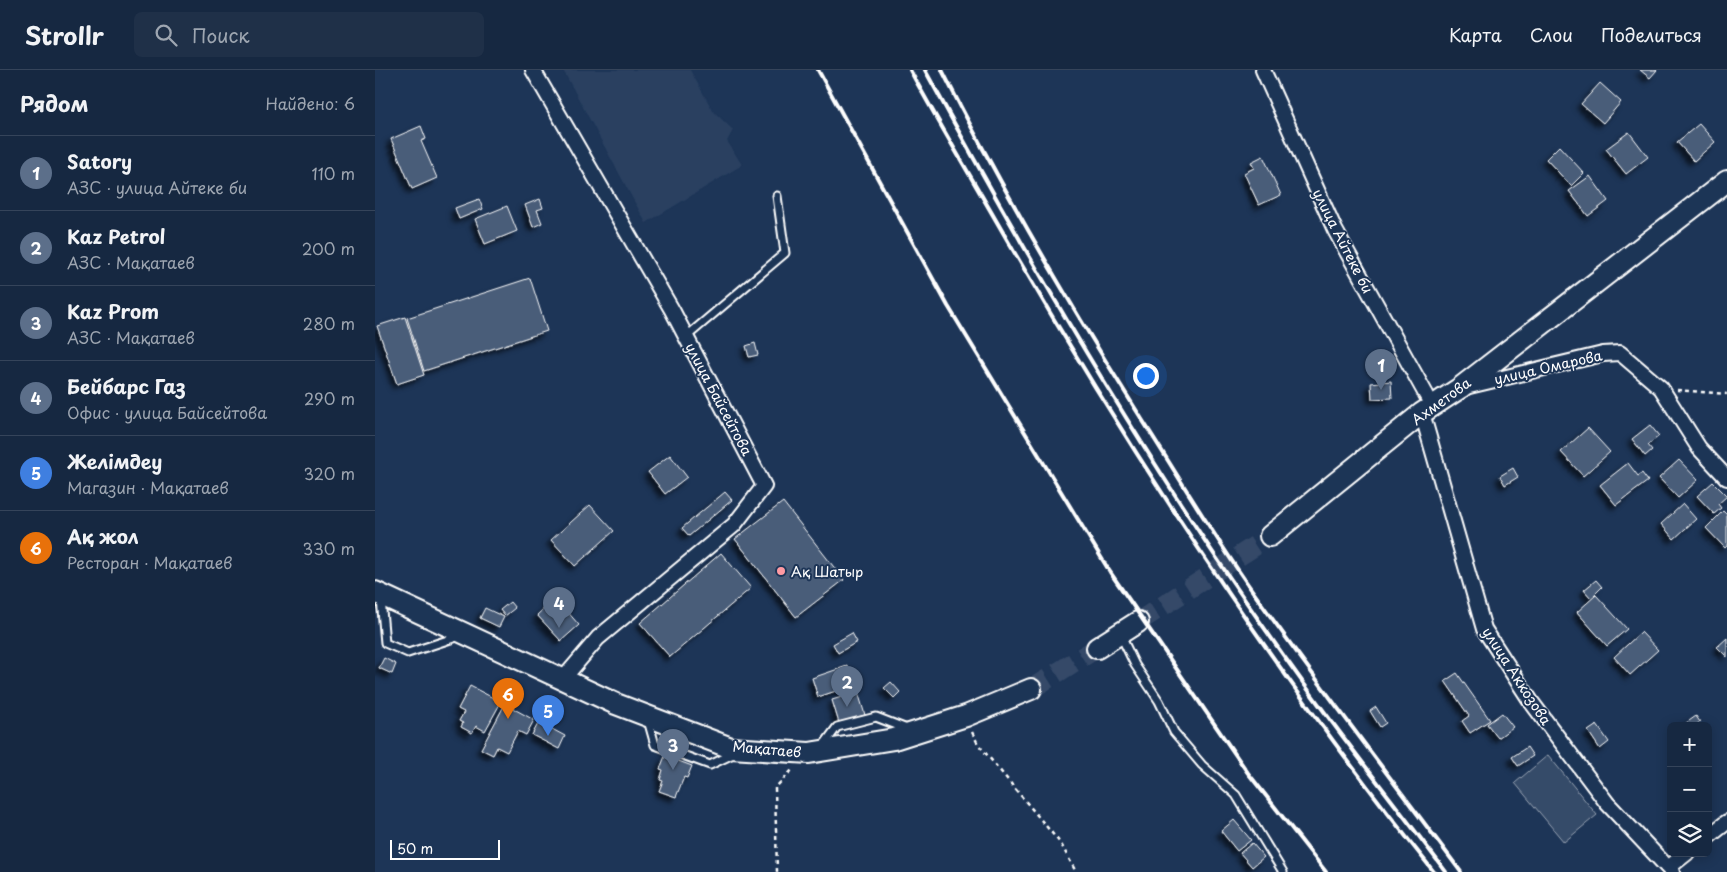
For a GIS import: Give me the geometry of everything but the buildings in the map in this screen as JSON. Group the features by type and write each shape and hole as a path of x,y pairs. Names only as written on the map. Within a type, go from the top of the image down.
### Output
{"main road":[{"name":"Ахметова","path":"1270,536 1427,410 1460,388 1551,319 1727,181"},
{"name":"Мақатаев","path":"378,594 563,679 646,715 731,748 814,752 894,738 966,716 1031,689"},
{"path":"1097,648 1138,622"}],"street":[{"name":"улица Байсейтова","path":"533,70 686,337 764,486 733,525 598,638 563,679"},
{"name":"улица Айтеке би","path":"1263,70 1335,230 1427,410"},
{"name":"улица Омарова","path":"1460,388 1603,354 1620,353 1661,388 1699,448 1727,478"},
{"name":"улица Аккозова","path":"1427,410 1484,629 1532,704 1607,803 1670,870"},
{"path":"1712,834 1727,822"},
{"path":"1670,870 1683,857"}],"lane":[{"path":"686,337 785,253 777,196"},
{"path":"378,594 385,643 408,653 465,634"},
{"path":"1119,634 1135,664 1159,701 1174,732 1202,765 1236,795 1283,872"}],"path":[{"path":"1661,388 1727,394"},
{"path":"966,716 978,744 1061,844 1076,872"},
{"path":"777,872 775,788 814,752"}],"shaded area":[{"path":"563,70 690,70 713,111 733,130 727,141 742,165 646,223"},
{"path":"1548,755 1597,815 1564,842 1515,783"}],"tunnel":[{"path":"1138,622 1270,536"},
{"path":"1031,689 1097,648"}],"railway":[{"path":"818,70 948,306 1110,572 1248,773 1326,872"},
{"path":"910,70 1061,331 1160,491 1319,722 1434,872"},
{"path":"925,70 1058,306 1152,460 1201,535 1304,684 1446,872"},
{"path":"942,70 1041,254 1211,529 1301,658 1461,872"}],"place":[{"name":"Satory","path":"1381,390"},
{"name":"Ақ Шатыр","path":"781,571"},
{"name":"Бейбарс Газ","path":"559,628"},
{"name":"Kaz Petrol","path":"847,707"},
{"name":"Ақ жол","path":"508,719"},
{"name":"Желімдеу","path":"548,736"},
{"name":"Kaz Prom","path":"673,770"}]}
